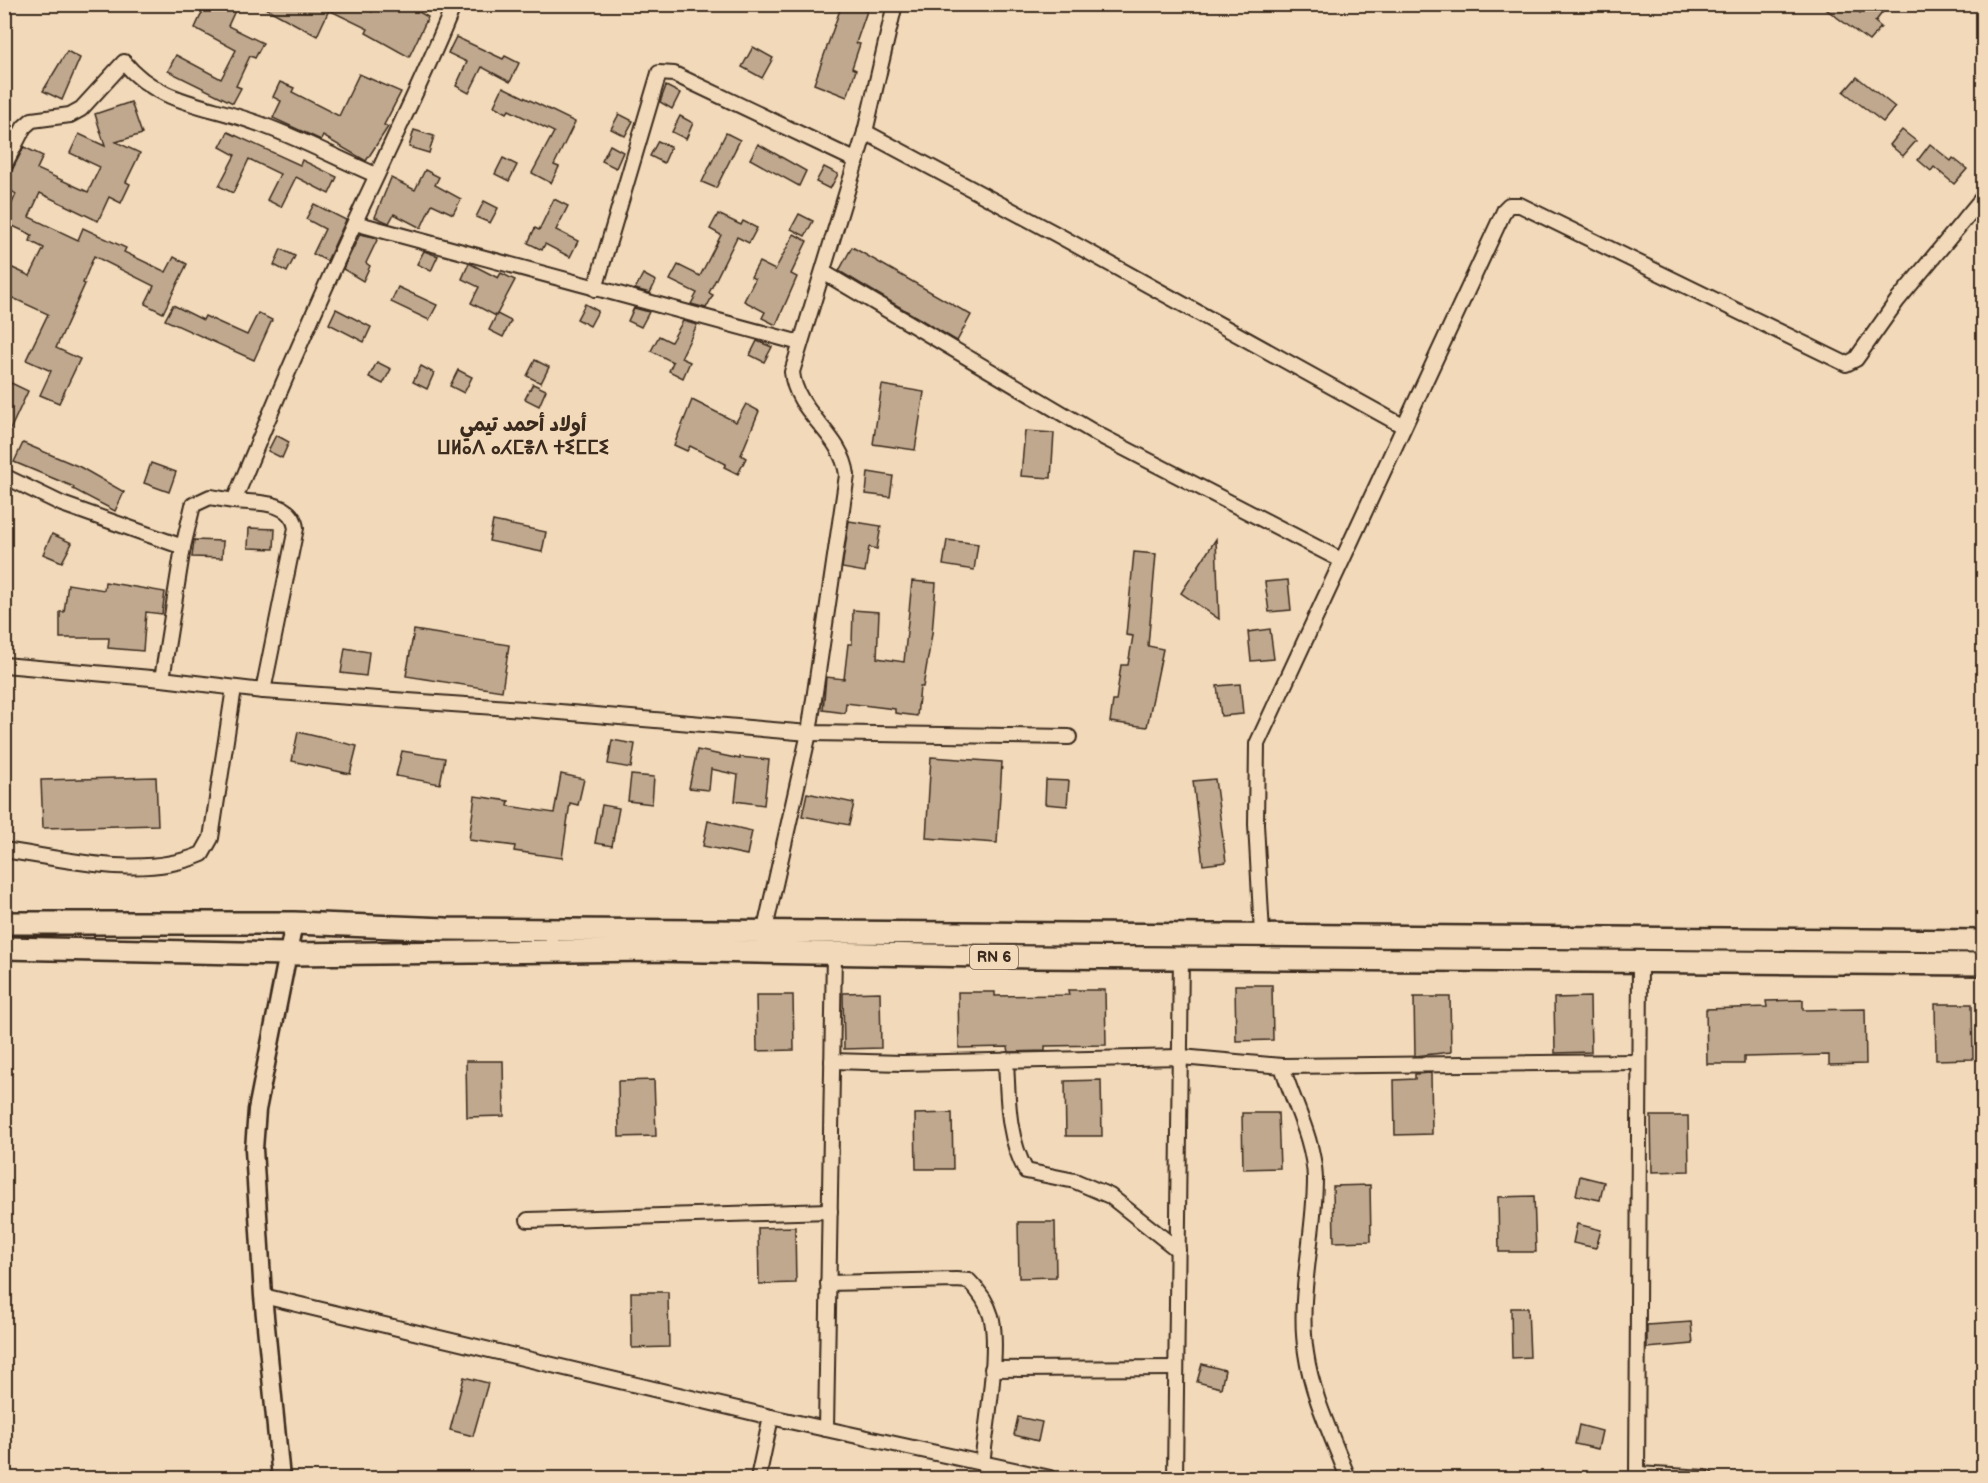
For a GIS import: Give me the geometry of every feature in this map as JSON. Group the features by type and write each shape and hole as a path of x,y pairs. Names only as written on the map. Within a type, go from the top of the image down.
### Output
{"main road":[{"name":"RN 6","path":"4,923 294,923 762,942 1262,934 1983,941"},
{"name":"RN 6","path":"4,948 288,954 653,950 762,942 834,954 1983,964"}],"street":[{"path":"234,501 271,410 376,175 418,92 454,4"},
{"path":"762,942 809,733 846,475 845,460 837,445 801,401 793,384 792,372 865,132 895,4"},
{"path":"4,166 24,127 32,120 70,115 81,109 124,62 136,77 152,89 184,102 255,122 376,175"},
{"path":"595,289 659,73 674,74 856,161"},
{"path":"865,132 1056,234 1403,426"},
{"path":"1262,934 1256,824 1257,744 1490,238 1509,205 1520,205 1846,364 1856,359 1897,301 1983,197"},
{"path":"355,223 800,343"},
{"path":"823,272 1097,434 1341,560"},
{"path":"4,476 62,504 183,547"},
{"path":"162,679 183,547 196,502 210,497 277,506 290,512 295,521 296,528 263,691"},
{"path":"4,665 162,679 263,691 536,710 809,733 1069,737"},
{"path":"4,850 106,865 159,865 179,862 202,854 211,838 234,688"},
{"path":"281,1479 263,1296 257,1214 255,1130 294,923"},
{"path":"826,1429 834,954"},
{"path":"1174,1479 1181,956"},
{"path":"1640,962 1637,1476 1706,1479"},
{"path":"832,1061 902,1063 1181,1057 1282,1066 1640,1062"},
{"path":"1006,1060 1011,1129 1014,1145 1026,1171 1075,1181 1110,1196 1178,1250"},
{"path":"1282,1066 1310,1148 1315,1179 1304,1324 1306,1353 1324,1415 1348,1479"},
{"path":"528,1220 830,1211"},
{"path":"828,1283 969,1281 981,1292 992,1317 994,1346 982,1464"},
{"path":"263,1296 771,1417 1050,1479"},
{"path":"992,1369 1176,1368"},
{"path":"758,1479 771,1417"}],"building":[{"path":"206,4 238,4 228,26 263,43 255,58 250,56 236,86 241,88 233,103 168,71 176,55 221,79 236,50 195,28"},
{"path":"258,4 357,4 372,12 376,4 405,4 428,17 409,57 366,33 368,29 329,10 317,36"},
{"path":"842,4 867,11 856,43 860,44 852,68 856,70 847,97 814,84"},
{"path":"1819,4 1855,4 1853,7 1860,13 1867,4 1889,4 1875,22 1881,27 1869,41"},
{"path":"456,37 503,59 505,56 519,63 510,82 482,67 469,93 456,86 467,62 448,53"},
{"path":"753,47 773,58 762,78 742,67"},
{"path":"67,51 80,58 62,100 43,91"},
{"path":"359,74 401,92 384,125 388,127 366,161 323,136 321,140 273,118 281,101 273,97 280,82 294,88 292,92 339,116"},
{"path":"1857,77 1895,107 1883,122 1844,92"},
{"path":"666,86 680,93 672,109 660,102"},
{"path":"503,87 575,122 554,165 559,167 551,183 532,173 554,132 509,110 507,113 494,106"},
{"path":"131,102 142,134 116,142 140,153 126,182 130,184 121,203 109,197 98,221 40,193 29,217 78,240 83,228 126,248 124,252 166,272 174,257 187,264 163,313 145,304 154,286 94,256 83,283 85,284 56,348 80,359 59,403 40,395 51,371 26,360 48,314 4,294 4,264 30,276 44,248 30,241 32,235 4,222 16,194 4,186 24,147 43,156 37,169 88,192 100,167 70,153 79,134 105,146 95,114"},
{"path":"619,114 633,121 625,136 611,129"},
{"path":"680,116 693,123 686,139 672,132"},
{"path":"414,130 434,136 429,153 409,147"},
{"path":"1902,130 1916,141 1903,156 1890,145"},
{"path":"228,132 300,165 302,160 337,177 329,194 296,177 281,207 267,200 280,174 249,159 233,193 219,186 235,155 220,147"},
{"path":"726,133 740,140 716,188 702,182"},
{"path":"658,141 671,147 664,163 650,156"},
{"path":"758,144 806,171 799,186 750,159"},
{"path":"1930,144 1951,161 1953,158 1967,169 1954,184 1934,167 1931,171 1918,160"},
{"path":"610,145 623,152 616,168 602,161"},
{"path":"503,158 517,165 509,181 495,174"},
{"path":"824,167 838,174 830,189 816,182"},
{"path":"425,170 439,177 435,185 461,199 453,214 432,204 421,228 394,214 389,223 375,217 391,178 415,190"},
{"path":"554,199 568,206 556,230 578,241 570,257 545,244 542,250 528,243 535,228 539,230"},
{"path":"484,201 498,208 490,223 476,217"},
{"path":"314,204 346,220 327,261 313,254 325,229 306,219"},
{"path":"718,214 741,225 743,221 757,228 749,243 737,237 709,293 713,295 706,308 691,304 697,293 670,280 678,265 700,276 721,235 710,229"},
{"path":"799,214 813,221 805,236 791,229"},
{"path":"360,234 378,238 366,263 370,266 363,281 343,269"},
{"path":"794,234 807,241 791,274 797,277 776,325 762,318 765,312 744,301 755,279 751,277 759,262 775,270"},
{"path":"852,247 971,315 957,341 839,271"},
{"path":"281,249 295,256 287,272 274,265"},
{"path":"424,251 438,256 431,271 417,264"},
{"path":"469,263 498,278 501,273 515,280 496,316 471,303 479,287 462,279"},
{"path":"643,274 656,281 650,293 635,289"},
{"path":"398,287 437,305 429,320 391,302"},
{"path":"585,304 598,311 590,326 577,319"},
{"path":"173,305 203,320 205,316 247,335 258,313 272,320 254,360 165,320"},
{"path":"634,308 649,312 641,327 628,321"},
{"path":"336,309 371,327 364,342 329,324"},
{"path":"497,314 511,321 503,337 489,330"},
{"path":"683,321 697,325 681,358 690,362 683,378 669,371 673,362 651,351 659,336 671,342"},
{"path":"757,341 772,347 764,362 750,355"},
{"path":"535,360 549,367 541,383 527,376"},
{"path":"377,362 391,369 383,384 369,377"},
{"path":"421,366 434,373 427,389 413,382"},
{"path":"458,370 472,377 464,393 450,386"},
{"path":"9,382 28,391 4,443 4,392"},
{"path":"533,384 546,390 539,406 525,399"},
{"path":"882,385 924,392 915,450 873,444"},
{"path":"692,400 736,422 746,404 759,411 741,455 746,458 738,474 724,467 726,464 690,446 687,451 674,445"},
{"path":"1025,431 1054,433 1051,478 1021,476"},
{"path":"276,435 289,442 282,458 268,451"},
{"path":"23,443 80,467 124,492 115,511 73,489 74,487 14,462"},
{"path":"151,463 176,472 169,492 144,483"},
{"path":"868,472 893,476 890,497 866,494"},
{"path":"493,521 546,532 542,552 489,541"},
{"path":"849,521 881,526 877,549 869,547 865,572 842,568"},
{"path":"249,528 275,529 274,549 248,548"},
{"path":"52,534 72,543 62,562 43,554"},
{"path":"1216,539 1219,619 1181,593"},
{"path":"194,540 223,541 222,558 192,557"},
{"path":"947,540 978,544 974,570 943,565"},
{"path":"1134,552 1156,554 1148,646 1163,649 1147,727 1110,722 1113,701 1116,701 1121,665 1128,665 1133,636 1126,635"},
{"path":"1288,580 1291,610 1269,612 1265,582"},
{"path":"912,581 936,583 932,634 923,687 920,687 917,716 895,713 895,709 846,703 845,713 823,710 826,677 844,679 848,644 852,644 853,610 879,612 877,658 904,662"},
{"path":"105,582 165,592 162,614 146,612 143,651 108,648 109,638 60,638 60,612 64,612 68,584 104,590"},
{"path":"1270,629 1274,659 1251,661 1248,632"},
{"path":"414,630 509,645 502,691 406,676"},
{"path":"345,648 369,652 366,676 341,673"},
{"path":"1240,684 1243,714 1221,716 1217,686"},
{"path":"298,732 357,746 350,774 292,761"},
{"path":"612,740 635,744 631,768 608,764"},
{"path":"697,750 740,759 740,757 769,760 764,805 735,801 738,775 711,769 709,790 689,788"},
{"path":"402,751 445,758 440,784 396,776"},
{"path":"931,757 1002,762 997,843 926,838"},
{"path":"561,774 584,779 578,805 570,803 562,858 514,851 515,846 469,840 475,796 509,801 508,806 554,813"},
{"path":"631,775 654,777 652,804 628,801"},
{"path":"156,777 158,825 43,828 41,780"},
{"path":"1215,779 1226,862 1203,865 1193,781"},
{"path":"1046,780 1069,781 1067,806 1045,804"},
{"path":"807,793 854,803 849,825 802,816"},
{"path":"602,805 619,808 612,846 595,843"},
{"path":"708,821 752,831 747,855 703,846"},
{"path":"1235,985 1272,985 1273,1040 1236,1041"},
{"path":"1068,990 1105,990 1106,1045 1045,1046 1045,1051 1009,1052 1008,1047 959,1048 958,992 995,992 995,996 1069,995"},
{"path":"880,992 881,1048 844,1049 843,993"},
{"path":"756,995 793,995 794,1050 757,1051"},
{"path":"1414,997 1450,997 1451,1052 1415,1056"},
{"path":"1590,997 1591,1052 1555,1053 1554,998"},
{"path":"1803,1000 1803,1010 1865,1009 1866,1064 1829,1065 1829,1055 1744,1057 1744,1064 1707,1064 1706,1009 1767,1007 1766,1001"},
{"path":"1935,1004 1972,1004 1973,1059 1936,1060"},
{"path":"466,1061 503,1061 504,1116 467,1117"},
{"path":"1431,1073 1432,1134 1395,1135 1394,1080 1415,1079 1415,1074"},
{"path":"654,1080 656,1136 619,1137 618,1081"},
{"path":"1101,1080 1102,1136 1066,1136 1065,1081"},
{"path":"952,1113 953,1169 916,1169 915,1114"},
{"path":"1242,1113 1278,1113 1280,1168 1243,1169"},
{"path":"1651,1116 1688,1116 1689,1171 1652,1172"},
{"path":"1580,1176 1604,1182 1600,1200 1576,1195"},
{"path":"1370,1185 1371,1241 1334,1242 1333,1186"},
{"path":"1534,1196 1536,1252 1499,1252 1498,1197"},
{"path":"1018,1222 1055,1222 1056,1277 1019,1278"},
{"path":"1577,1224 1601,1230 1596,1248 1573,1243"},
{"path":"795,1227 796,1283 759,1284 758,1228"},
{"path":"631,1292 668,1292 669,1347 632,1348"},
{"path":"1511,1308 1528,1308 1530,1357 1512,1358"},
{"path":"1691,1322 1693,1344 1647,1348 1647,1325"},
{"path":"1202,1364 1225,1370 1221,1388 1197,1382"},
{"path":"464,1377 488,1383 473,1436 450,1430"},
{"path":"1018,1417 1042,1422 1038,1441 1014,1435"},
{"path":"1579,1425 1602,1431 1598,1449 1575,1444"}],"district":[{"name":"أولاد أحمد تيمي ⵡⵍⴰⴷ ⴰⵃⵎⴻⴷ ⵜⵉⵎⵎⵉ","path":"523,436"}]}
